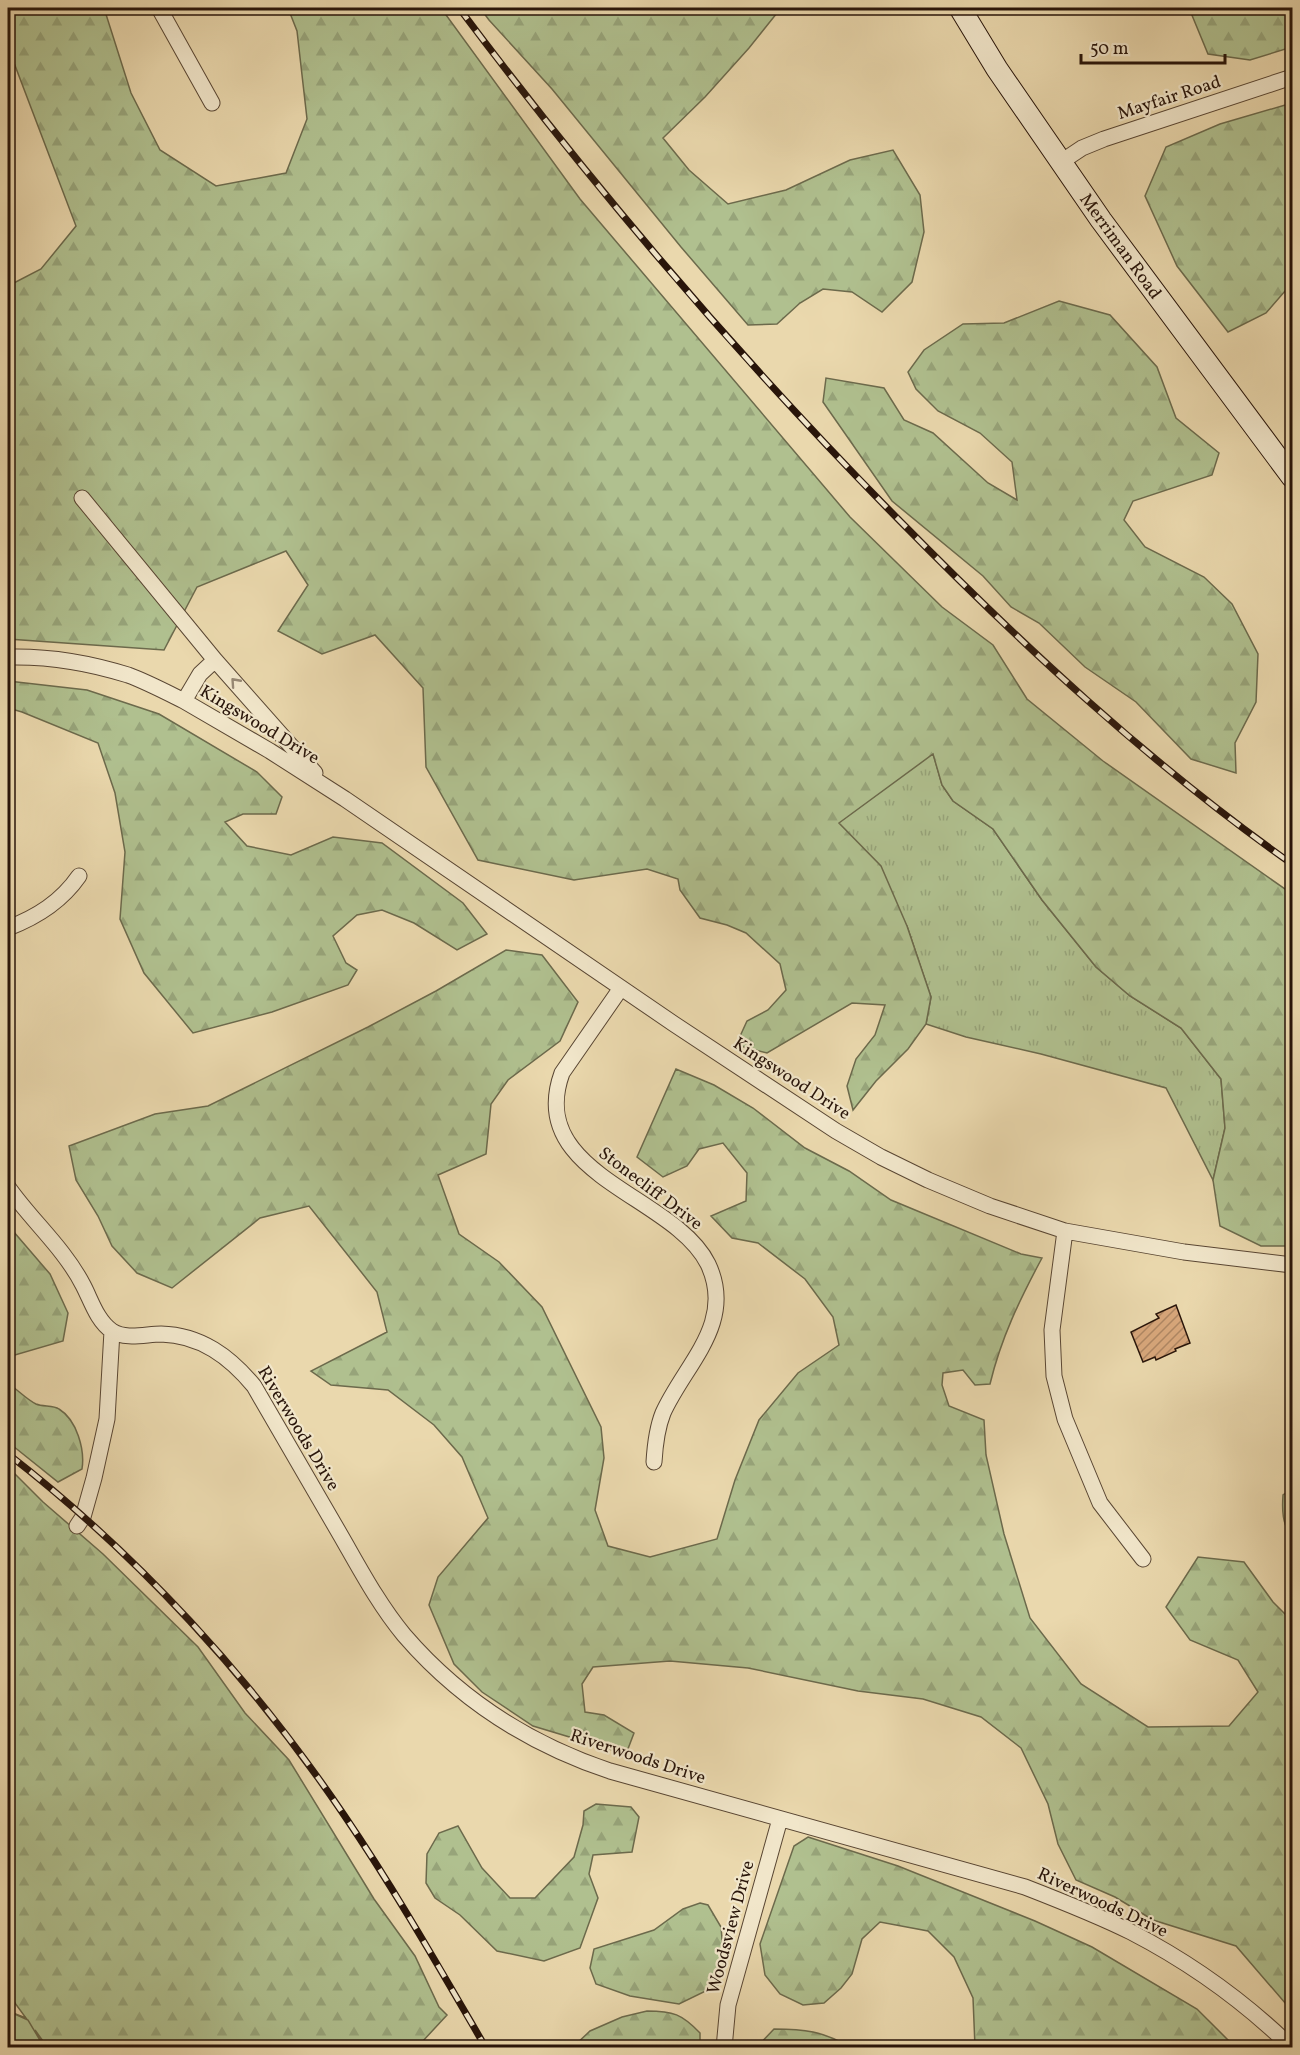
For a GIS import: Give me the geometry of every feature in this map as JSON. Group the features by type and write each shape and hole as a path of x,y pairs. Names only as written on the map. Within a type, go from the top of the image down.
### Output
{"main road":[{"name":"Merriman Road","path":"960,8 997,69 1101,220 1293,477"}],"street":[{"path":"159,8 212,103"},
{"name":"Mayfair Road","path":"1061,162 1082,148 1104,139 1293,77"},
{"name":"Kingswood Drive","path":"82,498 215,660 329,789"},
{"path":"8,657 77,663 129,676 184,701"},
{"name":"Kingswood Drive","path":"215,660 200,674 184,701 270,751 329,789 621,988 826,1124 881,1157 990,1206 1065,1231 1184,1252 1293,1265"},
{"path":"8,928 49,908 68,892 79,876"},
{"name":"Stonecliff Drive","path":"621,988 562,1073 556,1090 557,1110 562,1129 575,1152 590,1168 676,1228 700,1251 713,1279 716,1294 716,1309 712,1326 704,1344 662,1415 656,1438 654,1462"},
{"path":"8,1187 63,1254 103,1323 112,1331 109,1407 94,1478 83,1517 77,1526"},
{"path":"1065,1231 1052,1329 1054,1376 1065,1419 1100,1503 1143,1559"},
{"name":"Riverwoods Drive","path":"112,1331 128,1336 163,1334 185,1337 203,1343 221,1353 238,1367 254,1386 377,1599 430,1663 472,1700 497,1718 538,1742 579,1761 1025,1887 1079,1908 1132,1932 1183,1962 1241,2003 1292,2048"},
{"name":"Woodsview Drive","path":"724,2048 728,2005 780,1818"}],"green space":[{"path":"8,8 104,8 131,93 160,150 216,186 286,173 307,119 297,31 288,8 441,8 580,199 850,517 942,607 993,645 1027,699 1103,761 1292,894 1292,1246 1261,1246 1220,1226 1213,1180 1225,1128 1221,1079 1181,1028 1130,996 1096,967 1042,900 993,829 953,801 942,785 933,754 839,823 881,866 907,926 931,997 926,1024 908,1049 876,1081 853,1110 847,1086 856,1059 875,1035 885,1005 852,1003 767,1053 736,1045 747,1021 768,1010 786,990 780,964 746,933 700,918 680,890 678,879 647,869 574,880 478,860 426,767 423,688 375,635 322,654 278,631 308,585 286,551 197,587 164,650 8,639 8,286 41,269 76,226 8,47"},
{"path":"480,8 781,8 705,97 663,138 689,170 728,204 786,190 850,160 893,150 920,195 924,232 912,282 882,312 852,292 823,289 800,303 777,324 748,325 552,89"},
{"path":"1189,8 1292,8 1292,47 1250,60 1208,54"},
{"path":"1292,103 1292,283 1266,313 1228,332 1177,266 1145,196 1166,147 1220,124"},
{"path":"1059,301 1110,315 1157,367 1176,418 1219,453 1212,475 1133,501 1124,520 1145,547 1204,577 1232,604 1258,654 1256,702 1235,743 1236,773 1191,759 1136,702 1085,667 1039,623 1011,607 983,576 892,501 823,402 826,378 884,388 904,420 933,433 988,483 1017,500 1012,462 980,433 938,411 916,389 908,372 924,350 963,324 1004,323"},
{"path":"8,681 87,690 159,714 257,772 282,797 276,814 243,814 225,822 247,846 291,855 333,837 382,843 463,903 487,934 457,950 414,923 382,910 357,915 333,936 346,963 357,970 348,985 272,1012 193,1033 144,973 120,919 125,852 115,793 98,743 8,708"},
{"path":"933,753 942,785 953,801 993,829 1042,900 1096,967 1130,996 1181,1028 1221,1079 1225,1128 1213,1180 1166,1088 1041,1054 966,1037 926,1024 931,997 907,926 838,823"},
{"path":"506,950 542,955 578,1002 560,1041 508,1080 491,1104 486,1154 438,1175 459,1234 499,1262 542,1307 601,1427 604,1458 595,1510 608,1546 650,1557 717,1539 735,1480 759,1420 798,1373 839,1345 833,1317 805,1279 758,1243 732,1238 711,1216 746,1201 747,1173 723,1143 699,1149 687,1166 663,1177 637,1157 676,1069 714,1085 753,1108 805,1148 849,1171 891,1200 1021,1254 1042,1258 1012,1319 990,1384 975,1385 963,1370 943,1373 942,1385 949,1406 984,1420 986,1455 1004,1534 1030,1618 1081,1684 1148,1727 1229,1726 1258,1692 1238,1660 1190,1640 1166,1607 1198,1557 1244,1562 1273,1602 1292,1621 1292,2011 1236,1946 1153,1920 1115,1897 1076,1880 1058,1844 1048,1804 1021,1748 981,1717 923,1699 858,1691 748,1668 670,1661 593,1667 582,1684 585,1712 604,1715 634,1733 626,1754 533,1726 482,1692 454,1664 429,1605 438,1577 488,1518 462,1457 434,1425 388,1390 331,1385 311,1371 387,1332 377,1292 309,1206 260,1218 172,1288 137,1273 112,1246 98,1216 76,1180 69,1146 155,1114 208,1106 368,1027"},
{"path":"8,1230 13,1231 50,1274 68,1313 63,1341 8,1357"},
{"path":"8,1380 9,1384 32,1402 57,1408 71,1420 81,1445 82,1469 58,1482 8,1442"},
{"path":"8,1467 43,1502 103,1554 198,1647 245,1713 289,1760 374,1899 415,1956 439,2007 447,2015 422,2042 411,2048 48,2048 35,2030 44,2047 8,2047 8,2011 26,2018 12,1999 8,1959"},
{"path":"1292,1489 1292,1537 1284,1522 1283,1495"},
{"path":"596,1804 631,1807 639,1817 632,1852 593,1855 589,1874 598,1898 580,1948 544,1961 497,1951 460,1915 435,1898 426,1883 427,1854 439,1833 458,1826 482,1868 510,1898 535,1898 574,1857 583,1825 584,1811"},
{"path":"808,1837 898,1866 1035,1921 1092,1947 1197,2009 1235,2047 975,2047 973,1998 954,1957 928,1931 880,1922 862,1939 852,1974 841,1988 824,2003 803,2005 780,1994 765,1975 760,1944 794,1846"},
{"path":"700,1903 708,1905 721,1927 724,1963 718,1985 679,2004 630,1996 596,1984 590,1968 594,1949 654,1930 683,1909"},
{"path":"8,2011 28,2020 44,2047 8,2047"},
{"path":"647,2011 670,2013 682,2018 700,2033 700,2041 690,2047 573,2047 590,2031 622,2017"},
{"path":"774,2029 813,2032 831,2037 849,2047 757,2047"}],"building":[{"path":"1176,1305 1190,1343 1156,1360 1155,1357 1143,1362 1131,1332 1159,1318 1156,1314"}],"railway":[{"path":"459,8 562,141 670,271 782,397 898,519 944,566 1087,700 1187,785 1292,864"},
{"path":"8,1454 102,1533 147,1576 190,1621 271,1715 363,1843 486,2048"}]}
